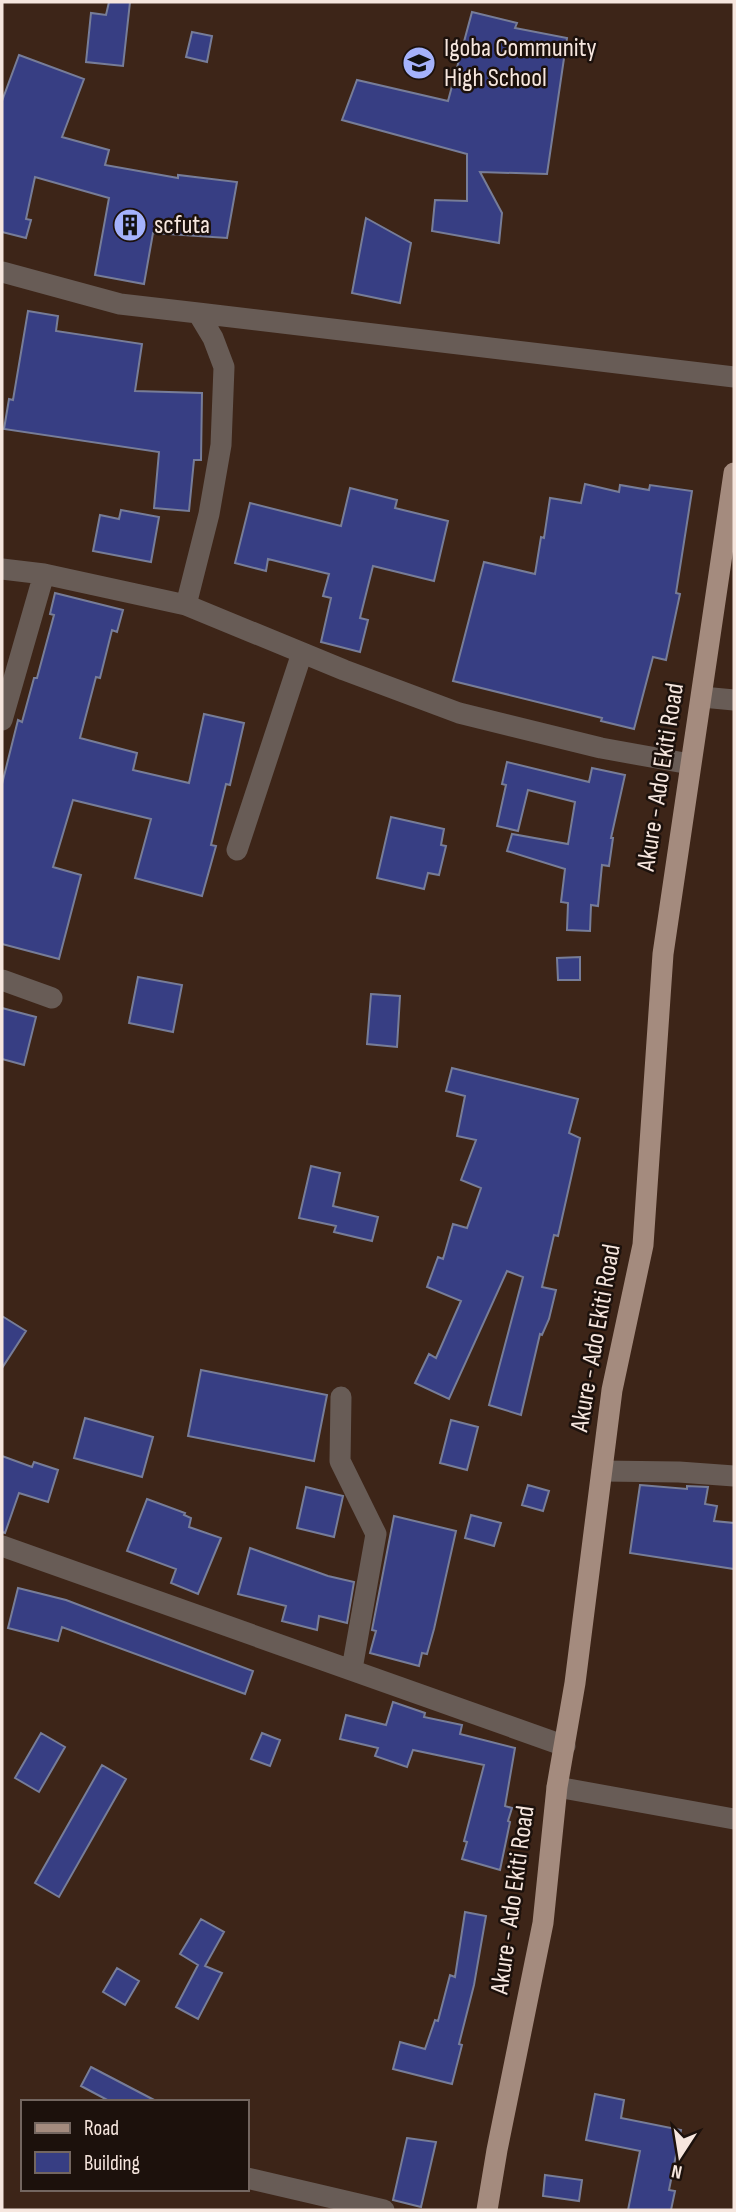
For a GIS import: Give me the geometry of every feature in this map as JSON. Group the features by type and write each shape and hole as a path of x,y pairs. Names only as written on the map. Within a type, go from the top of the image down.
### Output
{"main road":[{"name":"Akure - Ado Ekiti Road","path":"487,2210 543,1923 557,1787 565,1746 612,1390 643,1245 663,954 734,473"}],"street":[{"path":"2,272 120,304 734,377"},
{"path":"186,605 209,514 221,444 225,367 213,338 198,313"},
{"path":"2,569 44,574 186,605 458,713 601,748 690,764"},
{"path":"2,720 44,574"},
{"path":"237,850 302,653"},
{"path":"702,697 734,700"},
{"path":"2,980 52,998"},
{"path":"341,1397 340,1461 376,1534 352,1669"},
{"path":"602,1471 734,1476"},
{"path":"2,1546 565,1746"},
{"path":"557,1787 734,1819"},
{"path":"248,2178 384,2210"}],"building":[{"path":"109,2 130,2 123,66 86,62 91,13 106,15"},
{"path":"472,12 517,23 515,28 567,38 547,174 480,172 502,213 499,243 432,231 435,200 467,201 467,154 342,120 357,80 448,101"},
{"path":"192,32 212,36 207,62 186,57"},
{"path":"19,55 84,79 62,137 109,150 105,165 178,178 178,175 237,182 227,238 153,233 144,284 95,275 109,198 35,177 26,219 31,220 26,238 2,232 2,101"},
{"path":"366,218 411,243 400,303 352,293"},
{"path":"28,311 58,316 56,331 142,344 135,391 202,393 201,460 194,460 189,511 154,508 159,452 4,429 9,399 13,400"},
{"path":"585,484 619,492 620,485 649,490 650,485 692,491 676,593 680,594 666,660 653,657 634,729 601,721 602,718 453,681 484,562 535,574 550,498 581,503"},
{"path":"350,488 397,500 395,508 448,521 434,581 373,566 360,618 368,620 360,652 321,642 331,598 323,596 329,574 268,559 266,571 235,563 250,503 341,526"},
{"path":"121,510 159,517 151,562 93,551 100,515 119,519"},
{"path":"55,593 123,610 117,632 112,630 100,678 96,677 80,738 137,753 133,770 189,783 204,714 244,723 230,785 226,784 211,845 216,846 202,896 135,878 151,819 73,800 53,867 81,875 59,959 2,944 2,784 18,720 22,722 34,678 37,678 54,615 50,614"},
{"path":"507,762 589,782 592,768 625,775 611,838 609,866 602,865 598,906 591,905 590,931 567,930 568,903 561,902 565,869 507,851 512,834 568,844 575,802 528,790 518,831 497,826 506,785 502,784"},
{"path":"391,817 444,829 441,845 446,846 439,875 428,873 424,889 377,878"},
{"path":"580,957 580,980 558,980 557,958"},
{"path":"138,977 182,985 173,1032 129,1023"},
{"path":"371,994 400,996 397,1047 367,1044"},
{"path":"2,1008 36,1017 24,1065 2,1059"},
{"path":"452,1068 578,1099 569,1133 580,1138 558,1236 554,1235 542,1287 556,1290 549,1319 542,1335 540,1334 521,1415 489,1405 523,1277 507,1271 449,1399 415,1383 429,1354 436,1358 461,1301 427,1287 438,1257 443,1259 453,1224 467,1228 481,1188 461,1180 476,1140 457,1136 465,1096 446,1091"},
{"path":"311,1166 340,1173 333,1206 378,1217 372,1241 334,1232 336,1226 299,1218"},
{"path":"2,1316 26,1331 2,1368"},
{"path":"201,1370 327,1395 314,1461 188,1436"},
{"path":"85,1418 153,1437 142,1477 74,1458"},
{"path":"451,1420 478,1427 467,1470 440,1463"},
{"path":"2,1456 32,1467 34,1462 58,1470 48,1502 19,1493 5,1533 2,1532"},
{"path":"528,1485 549,1491 543,1511 522,1505"},
{"path":"640,1485 687,1489 687,1486 708,1487 705,1504 717,1506 714,1521 734,1523 734,1569 630,1553"},
{"path":"306,1487 343,1496 334,1537 297,1528"},
{"path":"147,1499 185,1513 184,1515 191,1518 189,1527 221,1538 198,1594 171,1583 176,1569 127,1551"},
{"path":"471,1515 501,1523 494,1546 465,1538"},
{"path":"394,1516 456,1531 434,1629 427,1654 422,1653 419,1666 370,1653 376,1631 372,1630"},
{"path":"250,1548 328,1576 354,1582 347,1623 319,1616 317,1630 282,1621 286,1606 238,1594"},
{"path":"18,1588 66,1600 253,1671 245,1694 62,1627 58,1641 8,1628"},
{"path":"393,1702 425,1713 424,1717 462,1725 460,1734 515,1748 505,1806 512,1808 500,1870 462,1859 467,1842 464,1841 484,1765 413,1750 407,1767 375,1756 378,1748 340,1739 346,1715 386,1725"},
{"path":"41,1733 65,1747 39,1792 15,1778"},
{"path":"262,1733 280,1740 270,1766 251,1759"},
{"path":"102,1765 126,1779 59,1897 35,1883"},
{"path":"465,1912 486,1916 452,2084 393,2069 400,2042 425,2049 435,2020 438,2021 450,1975 455,1977"},
{"path":"201,1919 224,1932 205,1966 222,1973 198,2019 176,2007 198,1965 180,1954"},
{"path":"117,1968 139,1981 125,2005 103,1992"},
{"path":"91,2067 154,2100 107,2100 81,2086"},
{"path":"595,2094 624,2100 621,2118 681,2130 669,2190 675,2191 671,2210 628,2210 640,2151 586,2140"},
{"path":"407,2138 436,2142 421,2207 393,2200"},
{"path":"545,2175 582,2180 579,2201 543,2196"}],"place":[{"name":"Igoba Community High School","path":"419,63"},
{"name":"scfuta","path":"130,225"}]}
